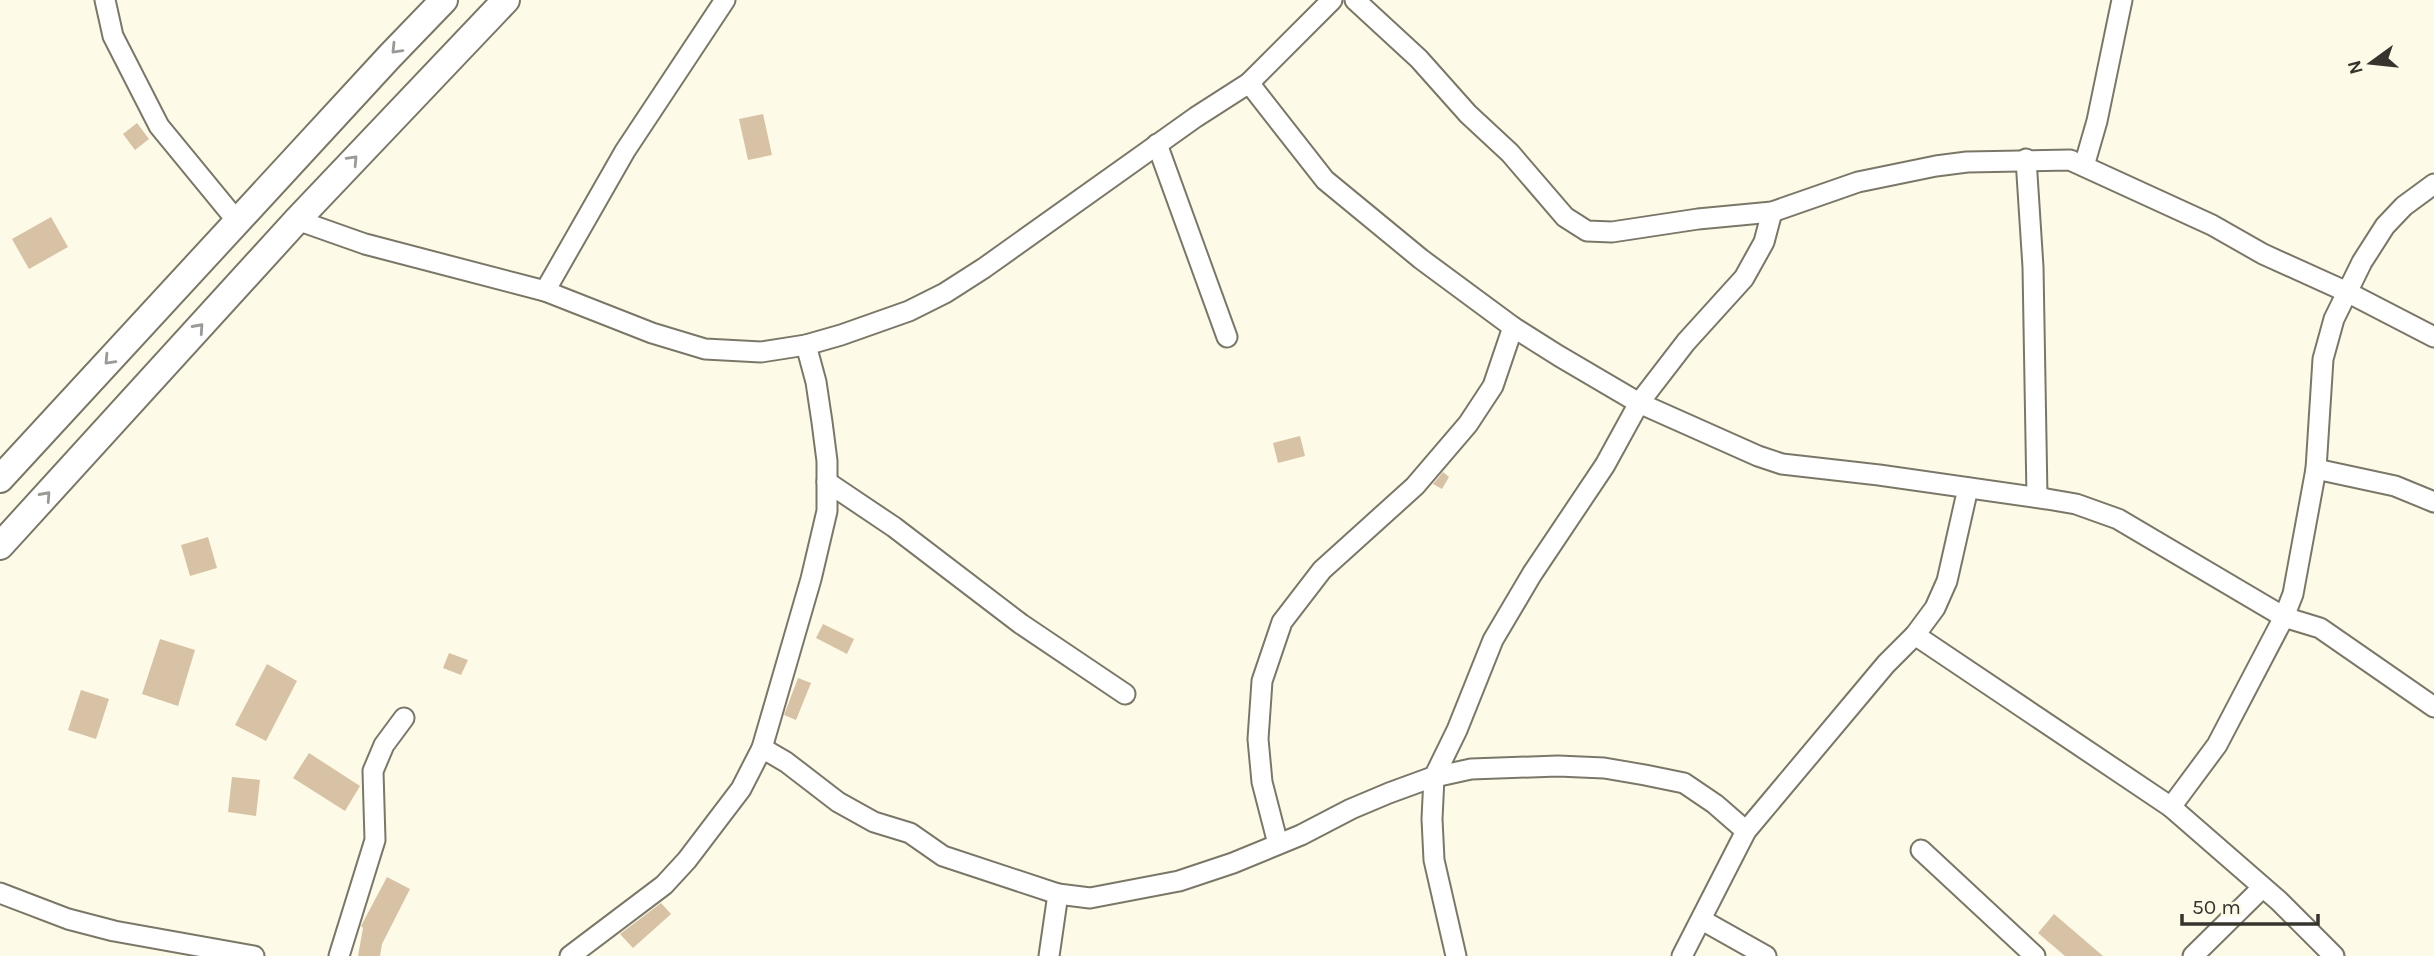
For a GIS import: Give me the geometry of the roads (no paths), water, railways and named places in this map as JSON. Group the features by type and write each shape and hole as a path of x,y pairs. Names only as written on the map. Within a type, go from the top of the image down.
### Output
{"main road":[{"path":"0,479 444,0"},
{"path":"0,546 297,220 506,0"}],"street":[{"path":"105,0 113,36 159,126 237,221"},
{"path":"545,291 625,151 725,0"},
{"path":"297,220 365,244 545,291 652,333 705,349 761,352 806,345 909,311 945,293 984,268 1157,144 1249,83 1332,0"},
{"path":"1355,0 1419,59 1468,114 1510,153 1565,217 1587,231 1612,232 1698,219 1772,212 1858,182 1966,162 2070,160 2211,225 2263,254 2347,292 2434,337"},
{"path":"2084,166 2098,121 2122,0"},
{"path":"1249,83 1325,180 1421,259 1513,327 1639,403 1782,464 2037,497 2076,504 2118,519 2284,617 2320,628 2434,706"},
{"path":"1157,144 1227,337"},
{"path":"2026,159 2033,267 2037,497"},
{"path":"2171,807 2217,745 2284,617 2298,572 2316,469 2323,359 2334,319 2362,262 2385,226 2404,206 2434,184"},
{"path":"1456,956 1434,860 1434,777 1457,730 1493,640 1532,574 1605,465 1639,403 1686,342 1744,278 1764,242 1772,212"},
{"path":"1278,844 1262,782 1258,739 1262,681 1282,622 1322,570 1415,486 1468,424 1493,386 1513,327"},
{"path":"570,956 672,877 734,799 762,748 827,511 827,460 816,382 806,345"},
{"path":"2316,469 2395,486 2434,502"},
{"path":"827,482 894,527 1021,624 1125,694"},
{"path":"1682,956 1746,831 1886,664 1915,635 1935,608 1947,581 1968,488"},
{"path":"1915,635 2171,807 2295,916 2334,956"},
{"path":"339,956 375,839 373,771 384,745 404,718"},
{"path":"762,748 786,762 838,802 874,822 909,833 943,856 1058,894 1090,898 1179,881 1233,863 1351,809 1434,777 1471,769 1559,766 1604,768 1684,783 1746,831"},
{"path":"1920,850 2035,956"},
{"path":"2193,956 2262,888"},
{"path":"0,893 68,919 114,931 254,956"},
{"path":"1049,956 1058,894"},
{"path":"1702,919 1766,956"}]}
